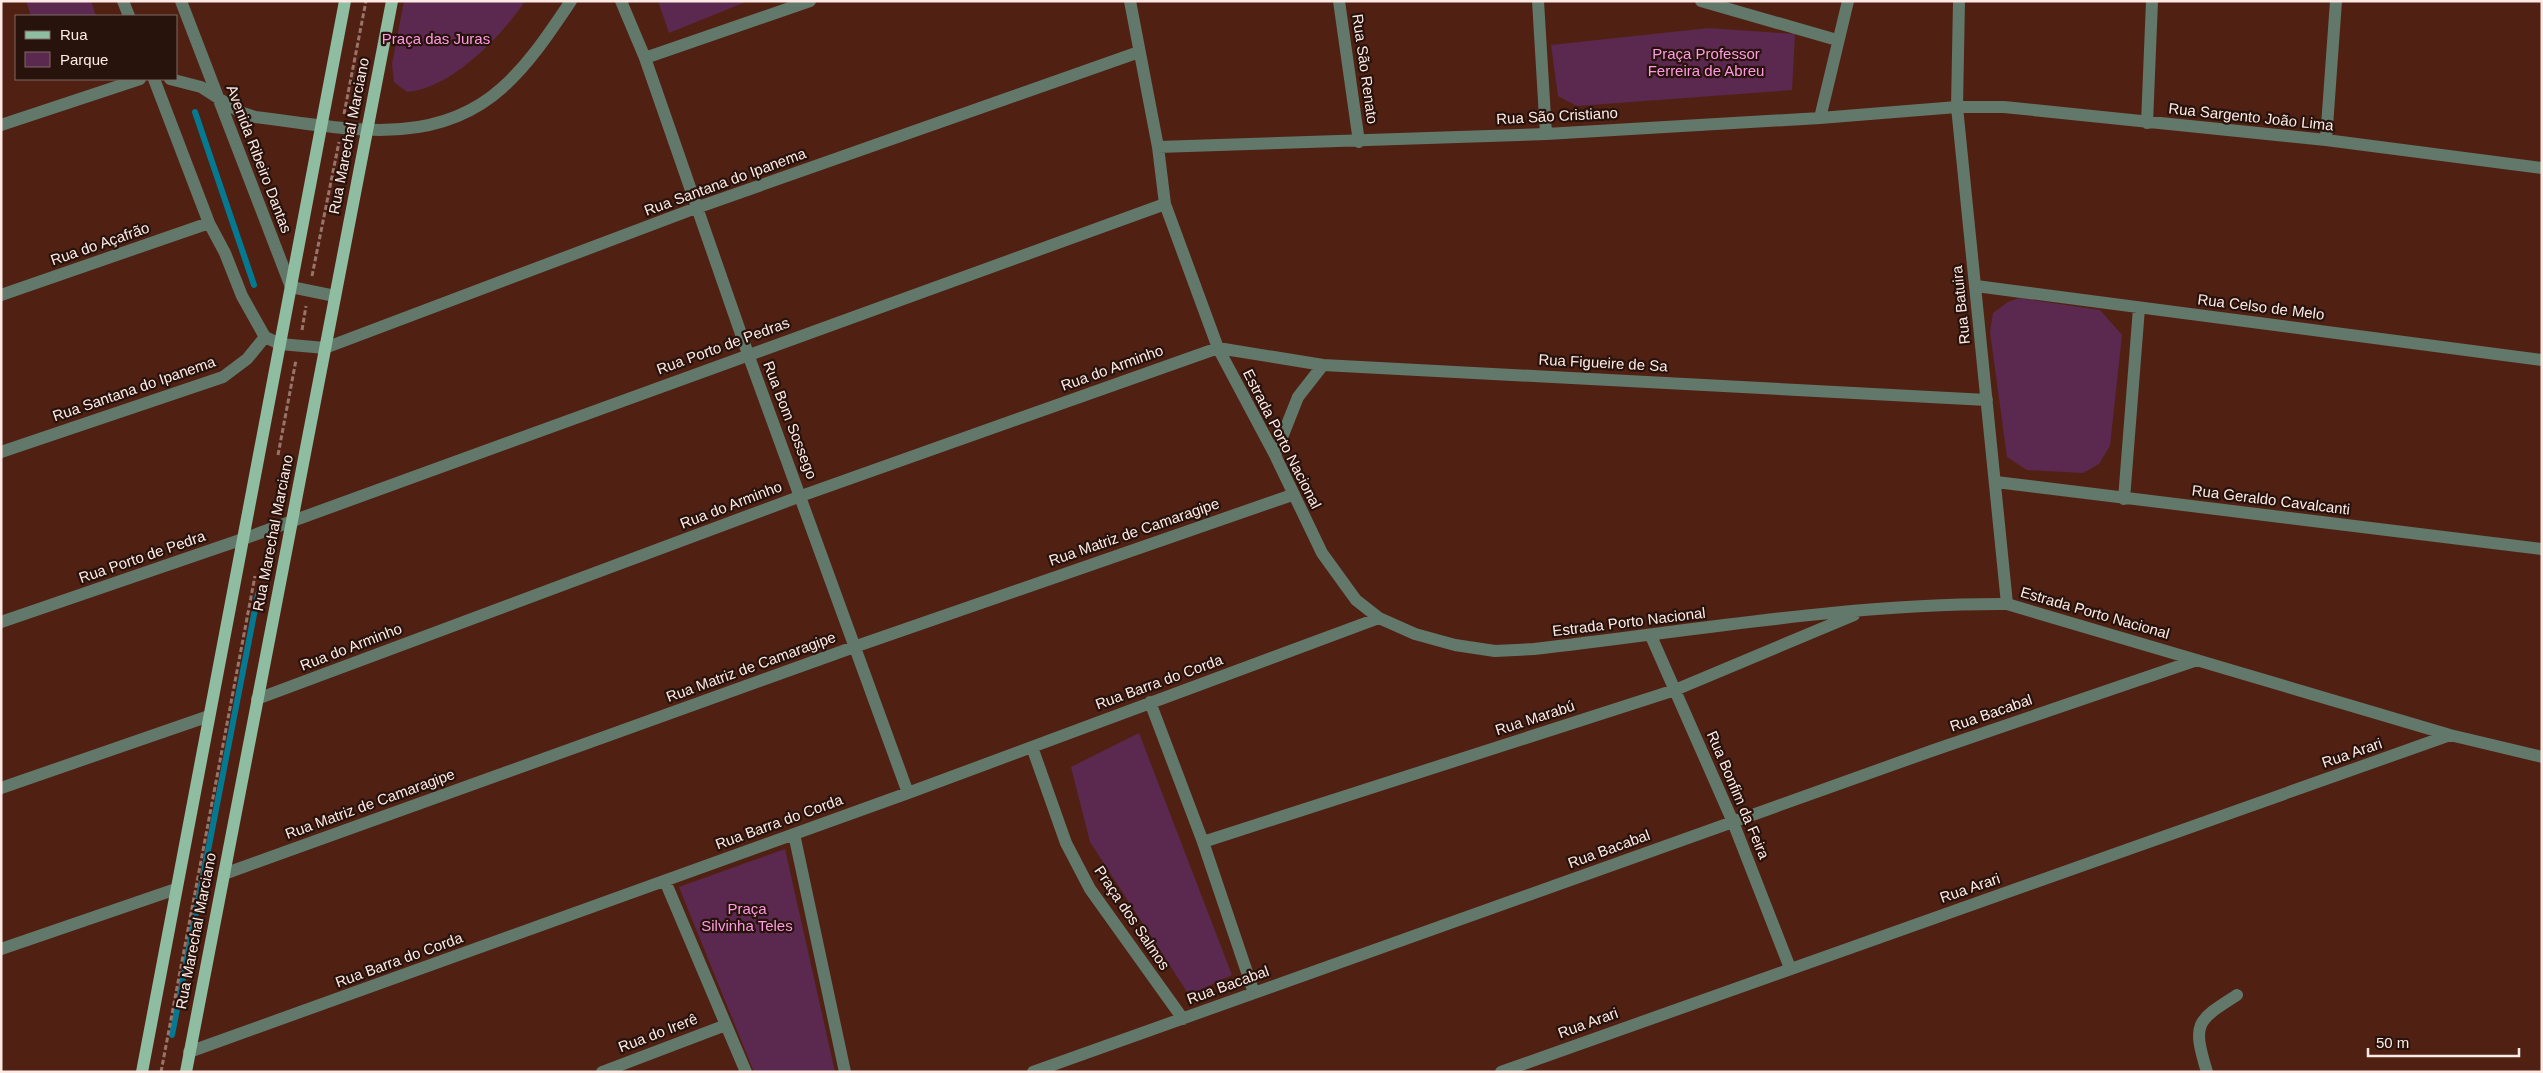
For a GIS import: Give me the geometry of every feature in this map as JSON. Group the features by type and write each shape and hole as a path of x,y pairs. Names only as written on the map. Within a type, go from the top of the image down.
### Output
{"main road":[{"name":"Rua Marechal Marciano","path":"139,1071 176,889 345,1"},
{"name":"Rua Marechal Marciano","path":"186,1072 392,1"}],"street":[{"path":"123,1 129,15"},
{"name":"Avenida Ribeiro Dantas","path":"181,1 291,287"},
{"path":"174,80 201,87 240,112 255,117 367,130 420,128 460,116 481,104 502,88 528,62 571,1"},
{"name":"Rua Bom Sossego","path":"621,1 645,58 748,354 802,496 854,647 908,793"},
{"path":"645,58 810,1"},
{"name":"Estrada Porto Nacional","path":"1130,1 1158,147 1165,204 1218,348 1275,455 1292,495 1322,554 1356,600 1379,618 1415,634 1455,645 1495,651 1534,649 1651,636 1870,608 1937,604 2007,604 2450,735 2542,757"},
{"name":"Rua São Renato","path":"1339,1 1359,142"},
{"path":"1538,1 1546,134"},
{"path":"1701,1 1838,40"},
{"path":"1820,118 1848,1"},
{"name":"Rua Batuira","path":"1959,1 1957,107 1988,400 2007,604"},
{"path":"2146,123 2152,1"},
{"path":"2326,140 2336,1"},
{"name":"Rua Santana do Ipanema","path":"325,348 696,208 1139,52"},
{"path":"1,125 137,80"},
{"path":"154,80 210,223 225,253 242,296 266,337 280,344 325,348"},
{"name":"Rua São Cristiano","path":"1158,147 1359,142 1546,134 1820,118 1957,107"},
{"name":"Rua Sargento João Lima","path":"1957,107 2004,107 2326,140 2542,168"},
{"name":"Rua Porto de Pedras","path":"292,520 1165,204"},
{"name":"Rua do Açafrão","path":"1,294 210,223"},
{"name":"Rua Celso de Melo","path":"1976,286 2542,360"},
{"path":"291,287 335,296"},
{"path":"2124,499 2138,308"},
{"name":"Rua Santana do Ipanema","path":"1,452 223,377 247,359 266,337"},
{"name":"Rua Figueire de Sa","path":"1218,348 1323,365 1988,400"},
{"name":"Rua do Arminho","path":"258,699 802,496 1218,348"},
{"path":"1275,455 1298,397 1323,365"},
{"name":"Rua Geraldo Cavalcanti","path":"1996,482 2542,549"},
{"name":"Rua Matriz de Camaragipe","path":"224,874 854,647 1292,495"},
{"name":"Rua Porto de Pedra","path":"1,622 243,539 292,520"},
{"name":"Rua Marabú","path":"1203,842 1674,690 1870,608"},
{"name":"Rua Barra do Corda","path":"190,1052 908,793 1379,618"},
{"name":"Rua Bonfim da Feira","path":"1651,636 1733,822 1790,968"},
{"name":"Rua Bacabal","path":"1034,1072 1934,750 2197,660"},
{"path":"1150,702 1203,842 1254,993"},
{"path":"1,788 209,716"},
{"name":"Rua Arari","path":"1501,1072 2450,735"},
{"name":"Praça dos Salmos","path":"1032,747 1066,843 1090,888 1182,1019"},
{"path":"794,834 845,1072"},
{"path":"665,881 746,1072"},
{"path":"1,949 176,889"},
{"path":"2207,1072 2199,1046 2198,1030 2206,1015 2237,995"},
{"name":"Rua do Irerê","path":"602,1072 726,1025"}],"path":[{"path":"211,779 240,784"},
{"path":"139,1071 190,1052"}],"green space":[{"path":"26,1 91,1 96,15 31,15"},
{"name":"Praça das Juras","path":"404,1 525,1 503,30 458,71 424,89 407,92 394,82 392,64"},
{"path":"658,1 748,1 669,33"},
{"name":"Praça Professor Ferreira de Abreu","path":"1709,28 1795,34 1792,90 1577,106 1558,96 1551,45"},
{"path":"2019,298 2100,310 2122,335 2110,446 2099,464 2083,473 2027,470 2007,457 1990,332 1993,313 2008,302"},
{"path":"1139,733 1232,975 1189,995 1090,842 1071,767"},
{"name":"Praça Silvinha Teles","path":"785,849 835,1072 754,1072 679,887"}],"waterway":[{"path":"195,112 254,285"},
{"path":"172,1035 258,594"}]}
